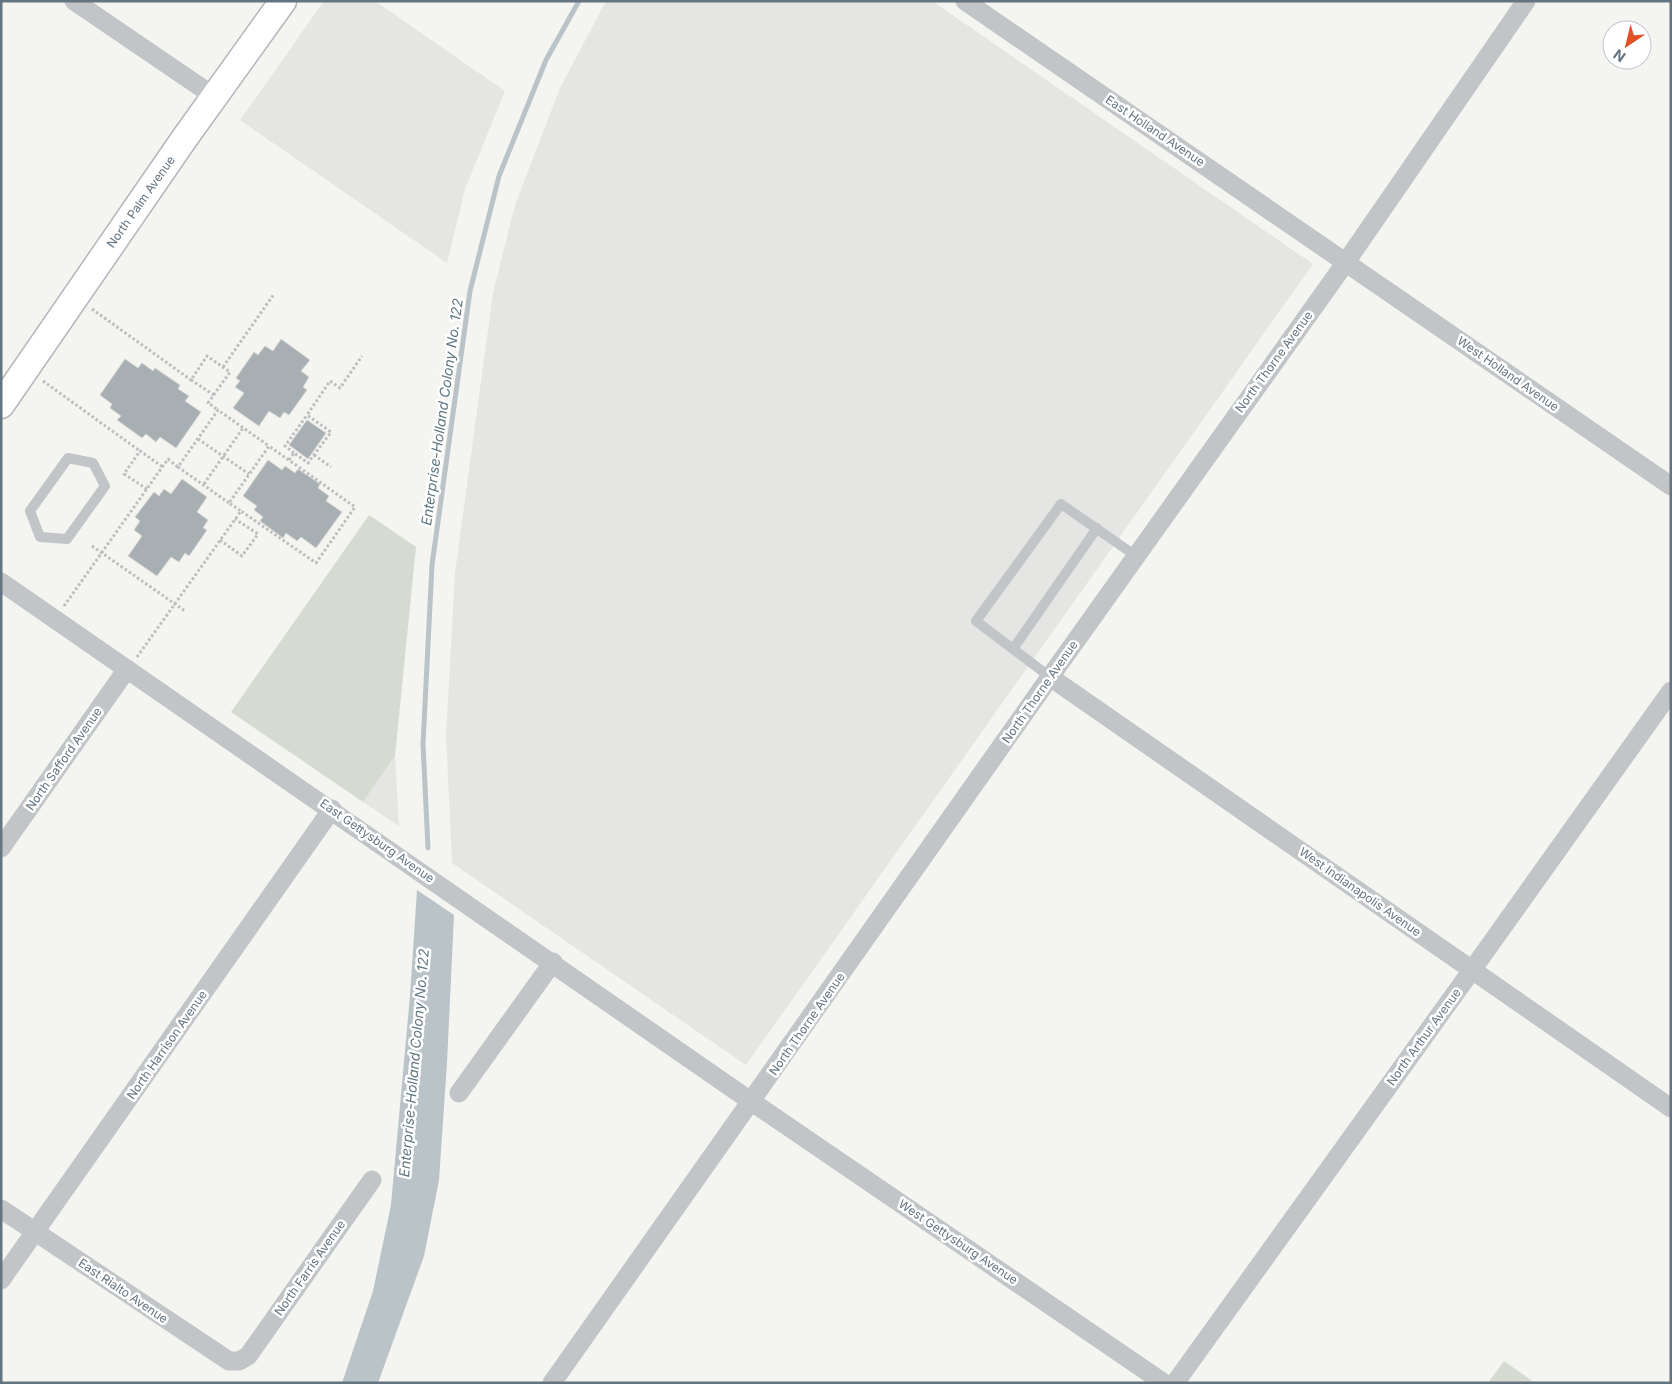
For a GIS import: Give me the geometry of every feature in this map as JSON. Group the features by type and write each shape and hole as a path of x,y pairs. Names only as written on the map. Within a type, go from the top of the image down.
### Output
{"main road":[{"name":"North Palm Avenue","path":"1,405 283,1"}],"street":[{"path":"74,1 215,97"},
{"name":"East Holland Avenue","path":"965,1 1346,262"},
{"name":"North Thorne Avenue","path":"552,1383 1050,677 1346,262 1526,1"},
{"name":"West Holland Avenue","path":"1346,262 1671,486"},
{"name":"East Gettysburg Avenue","path":"1,582 553,962 752,1102"},
{"name":"North Safford Avenue","path":"1,848 128,670"},
{"name":"West Indianapolis Avenue","path":"1050,677 1671,1108"},
{"name":"North Arthur Avenue","path":"1175,1383 1671,691"},
{"name":"North Harrison Avenue","path":"1,1280 332,809"},
{"path":"459,1093 553,962"},
{"name":"West Gettysburg Avenue","path":"752,1102 1164,1383"},
{"name":"North Farris Avenue","path":"248,1356 372,1180"},
{"name":"East Rialto Avenue","path":"1,1209 229,1361 239,1361 248,1356"}],"lane":[{"path":"68,458 93,463 105,486 67,539 40,537 30,511 68,458"},
{"path":"1050,677 976,621 1061,504 1136,556"},
{"path":"1013,649 1097,528"}],"path":[{"path":"223,368 274,294"},
{"path":"75,297 214,395"},
{"path":"55,619 168,460 316,563 355,507 208,403 230,372 207,356 191,380"},
{"path":"307,415 331,432 308,463 284,446 330,381 340,388 362,356"},
{"path":"26,369 163,467"},
{"path":"178,467 218,410"},
{"path":"204,484 243,428"},
{"path":"198,439 249,474"},
{"path":"229,503 269,446"},
{"path":"140,451 124,474 147,489"},
{"path":"289,460 294,453"},
{"path":"314,455 331,467"},
{"path":"128,670 241,511"},
{"path":"220,540 242,556 253,542 258,534 235,519"},
{"path":"92,546 185,611"}],"shaded area":[{"path":"324,1 375,1 505,91 465,189 447,263 240,120"},
{"path":"606,1 932,1 1313,264 746,1065 452,863 446,735 455,573 493,293 515,205 560,88"},
{"path":"369,515 416,547 395,756 363,802 231,712"},
{"path":"395,756 399,826 363,802"},
{"path":"1504,1361 1535,1383 1488,1383"}],"water":[{"path":"417,890 454,915 439,1180 424,1256 378,1383 342,1383 373,1291 391,1205 410,996"}],"building":[{"path":"281,339 310,360 301,371 309,377 303,387 307,390 289,415 284,412 280,418 269,411 259,426 233,408 244,393 235,387 240,381 236,378 254,352 258,355 265,346 273,351"},
{"path":"125,359 138,368 142,363 153,371 155,368 180,385 178,389 189,396 185,401 201,412 176,448 160,437 156,442 146,434 142,438 117,420 121,416 110,408 112,404 100,395"},
{"path":"307,420 326,433 308,459 289,445"},
{"path":"268,460 282,470 285,466 295,473 298,469 320,484 318,488 329,496 326,501 342,512 316,548 301,537 297,541 286,533 283,538 260,521 263,517 254,510 257,506 243,496"},
{"path":"182,479 207,497 197,512 208,520 203,528 207,530 189,556 185,553 179,562 171,557 157,576 128,556 142,536 134,530 140,521 135,517 154,492 159,496 164,489 171,494"}],"waterway":[{"name":"Enterprise-Holland Colony No. 122","path":"428,848 423,744 432,565 470,291 499,176 546,60 579,1"}]}
